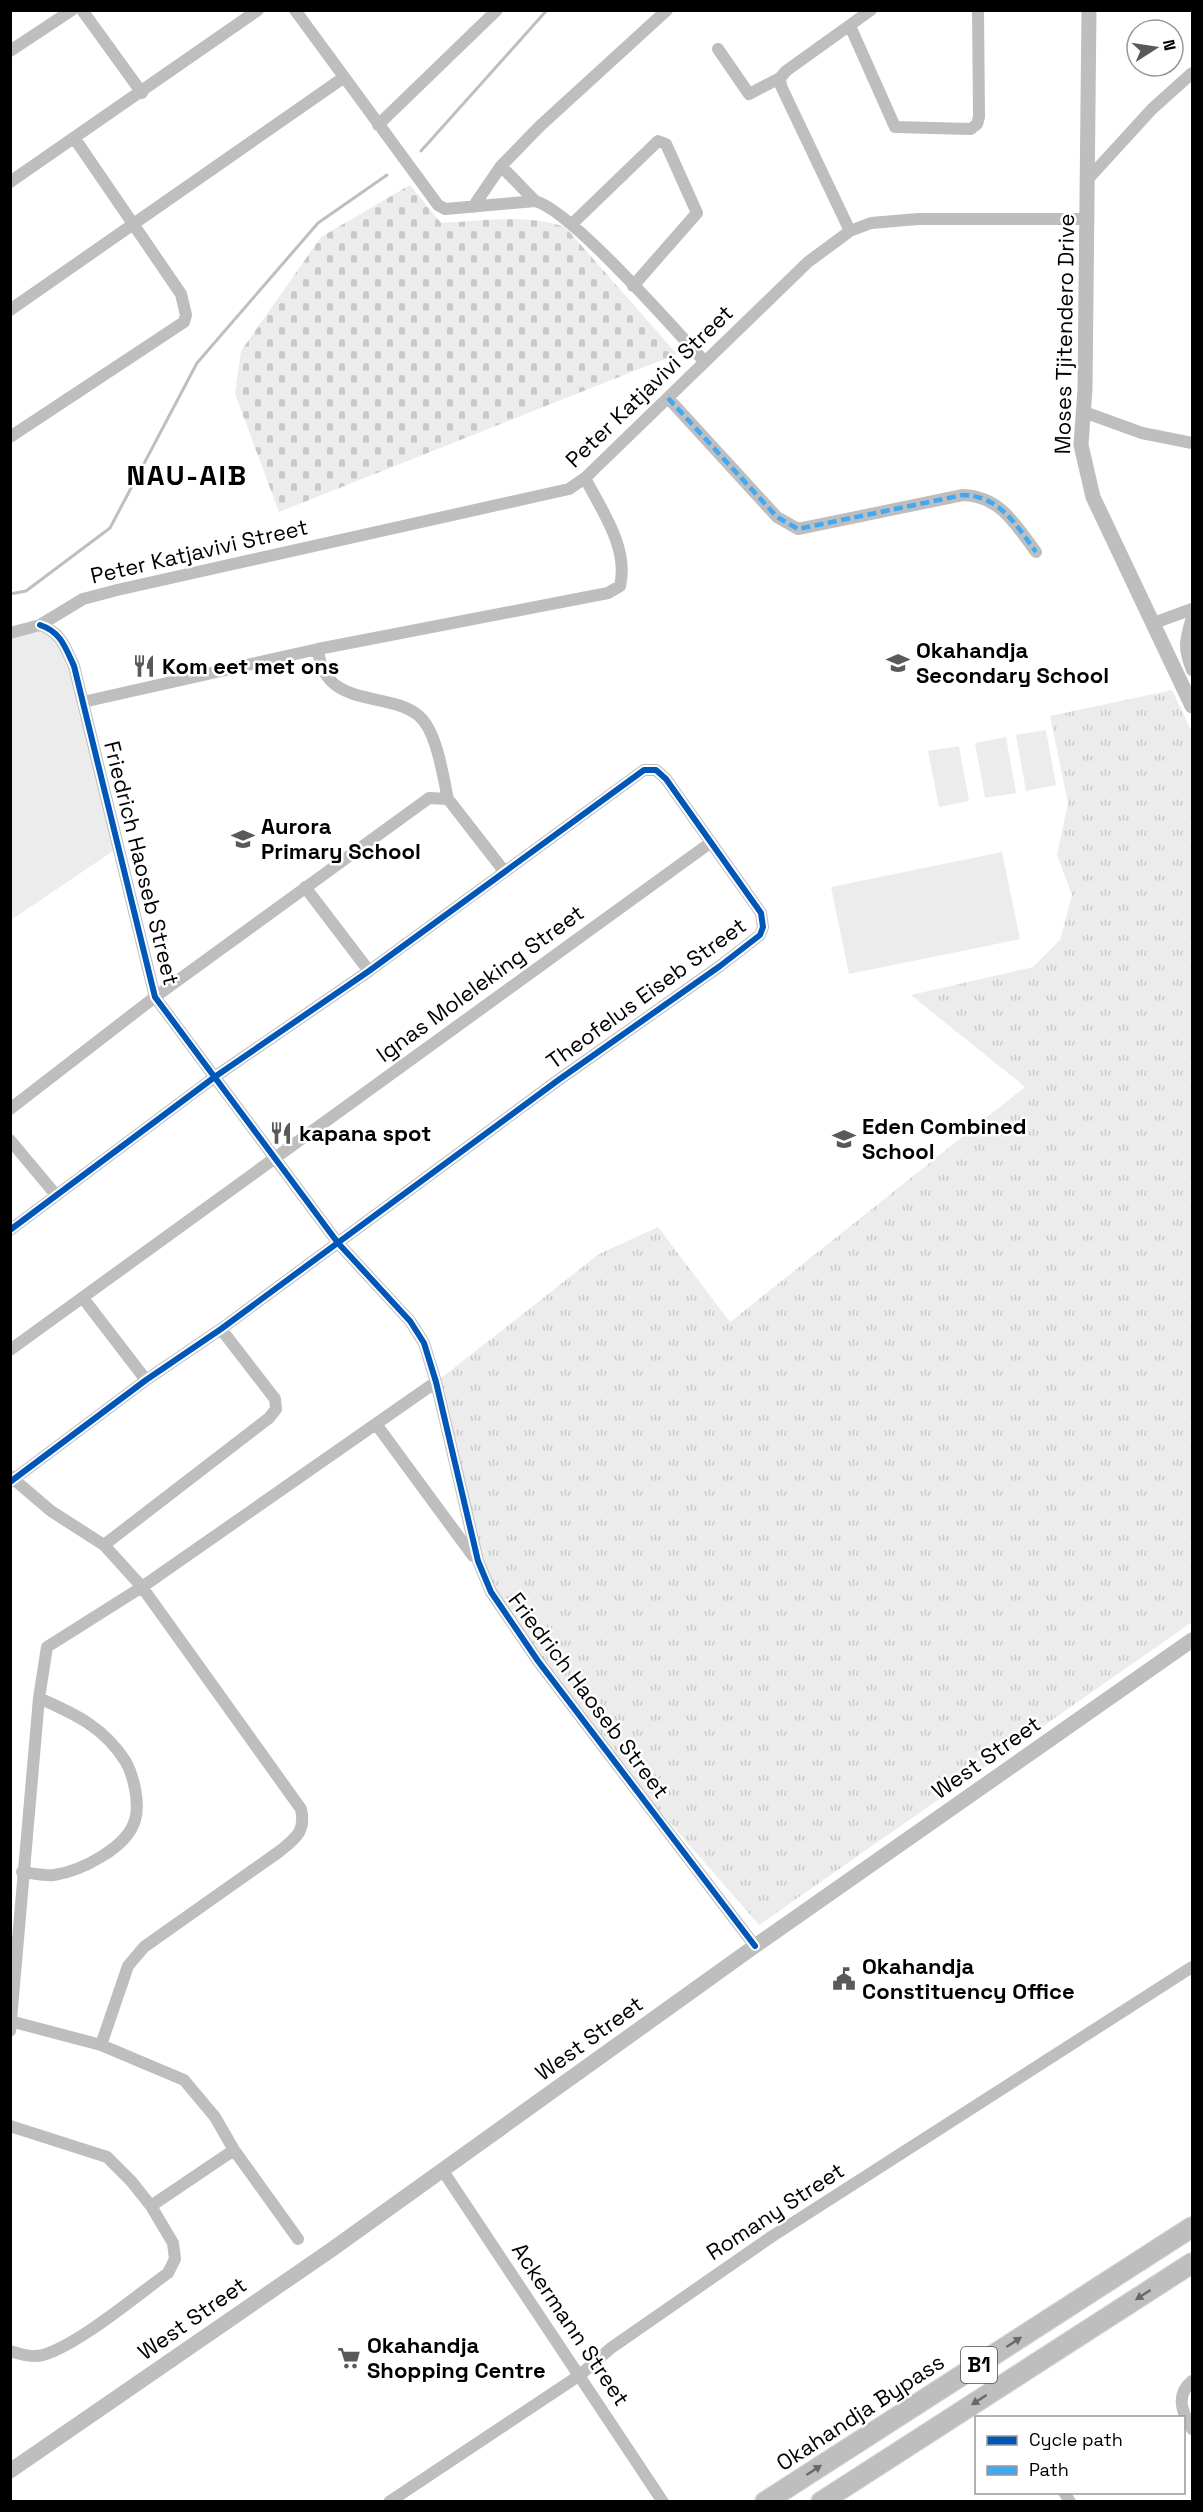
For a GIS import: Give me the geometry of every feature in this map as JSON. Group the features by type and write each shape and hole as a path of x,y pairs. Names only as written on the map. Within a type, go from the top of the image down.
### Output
{"highway":[{"name":"Okahandja Bypass","path":"765,2502 1192,2227"},
{"name":"B1","path":"821,2502 1192,2263"}],"street":[{"path":"10,51 72,10"},
{"path":"82,10 141,93"},
{"path":"10,182 258,10"},
{"path":"295,10 438,205 445,209 535,201 544,203 572,224 705,362"},
{"path":"378,125 497,10"},
{"path":"473,207 501,166 548,118 667,10"},
{"path":"718,49 749,94 780,78 786,71 871,10"},
{"path":"850,26 895,127 970,129 977,124 979,117 978,10"},
{"name":"Moses Tjitendero Drive","path":"1089,10 1088,219 1084,412 1081,445 1093,497 1192,706"},
{"path":"1088,180 1152,109 1192,73"},
{"path":"10,310 343,78"},
{"path":"780,78 781,86 850,231"},
{"path":"10,437 184,322 186,315 181,294 75,139"},
{"path":"572,224 658,141 666,144 697,213 633,286"},
{"path":"501,166 535,201"},
{"name":"Peter Katjavivi Street","path":"10,633 40,625 83,599 569,489 585,478 808,262 850,231 871,223 918,219 1088,219"},
{"path":"668,398 777,517 790,527 798,529 963,495 973,495 988,499 1007,513 1036,552"},
{"path":"1084,412 1142,434 1192,443"},
{"path":"83,702 318,649 608,593 620,586 623,572 622,555 585,478"},
{"path":"1154,623 1192,609"},
{"path":"1192,617 1185,642 1185,652 1192,670"},
{"name":"Friedrich Haoseb Street","path":"40,625 53,629 61,637 74,666 155,997 338,1243 410,1321 424,1343 436,1382 477,1561 491,1592 538,1661 755,1946"},
{"path":"318,649 320,661 328,676 345,692 409,710 427,724 438,756 447,799 504,871"},
{"name":"Theofelus Eiseb Street","path":"10,1230 216,1076 369,970 644,770 656,770 666,779 761,913 763,927 760,935 338,1243"},
{"path":"10,1109 155,997 429,798 447,799"},
{"name":"Ignas Moleleking Street","path":"10,1350 710,843"},
{"path":"305,888 369,970"},
{"path":"10,1140 56,1195"},
{"path":"101,2045 128,1966 144,1947 280,1851 300,1834 304,1821 302,1809 142,1587 104,1545 51,1511 12,1480 146,1380 221,1329 338,1243"},
{"path":"83,1298 146,1380"},
{"path":"104,1545 269,1418 276,1409 275,1400 221,1329"},
{"path":"298,2239 234,2150 215,2117 184,2080 101,2045 11,2025 22,1872 39,1698 47,1647 142,1587 436,1382"},
{"path":"376,1424 477,1561"},
{"name":"West Street","path":"10,2471 443,2171 755,1946 1192,1640"},
{"path":"22,1872 53,1875 84,1867 118,1845 135,1821 136,1793 126,1763 107,1738 82,1717 39,1698"},
{"name":"Romany Street","path":"389,2502 580,2375 611,2348 771,2237 1192,1967"},
{"path":"10,2126 107,2157 131,2181 151,2206 173,2243 175,2259 168,2273 65,2347 40,2356 21,2355 10,2351"},
{"path":"151,2206 234,2150"},
{"name":"Ackermann Street","path":"443,2171 663,2502"},
{"path":"1191,2382 1181,2402 1192,2429"}],"green space":[{"path":"410,185 441,223 519,219 565,227 677,354 279,512 235,394 241,351 321,237"},
{"path":"40,625 61,637 119,847 11,920 11,633"},
{"path":"1172,690 1192,732 1192,1622 759,1925 611,1755 491,1592 436,1382 599,1254 658,1227 730,1322 1025,1087 911,995 1033,967 1060,940 1072,895 1057,855 1068,803 1050,716"},
{"path":"1046,730 1056,785 1026,791 1016,735"},
{"path":"1006,737 1016,793 985,798 975,743"},
{"path":"959,746 969,801 939,807 928,751"},
{"path":"1002,852 1020,939 849,974 831,887"}],"waterway":[{"path":"421,151 547,10"},
{"path":"10,594 26,591 110,528 197,363 318,223 387,175"}],"marked path":[{"path":"668,398 777,517 798,529 963,495 976,497 997,506 1014,522 1036,552"}],"cycle path":[{"path":"40,625 58,636 74,666 155,997 338,1243 410,1321 424,1343 436,1382 478,1561 491,1592 538,1661 755,1946"},
{"path":"10,1230 216,1076 369,971 644,770 656,770 666,779 761,913 763,927 760,935 720,966 557,1081 221,1329 146,1380 10,1482"}],"place":[{"name":"Okahandja Secondary School","path":"898,663"},
{"name":"Kom eet met ons","path":"144,666"},
{"name":"Aurora Primary School","path":"243,839"},
{"name":"kapana spot","path":"281,1133"},
{"name":"Eden Combined School","path":"844,1139"},
{"name":"Okahandja Constituency Office","path":"844,1979"},
{"name":"Okahandja Shopping Centre","path":"349,2358"}],"district":[{"name":"NAU-AIB","path":"187,475"}]}
